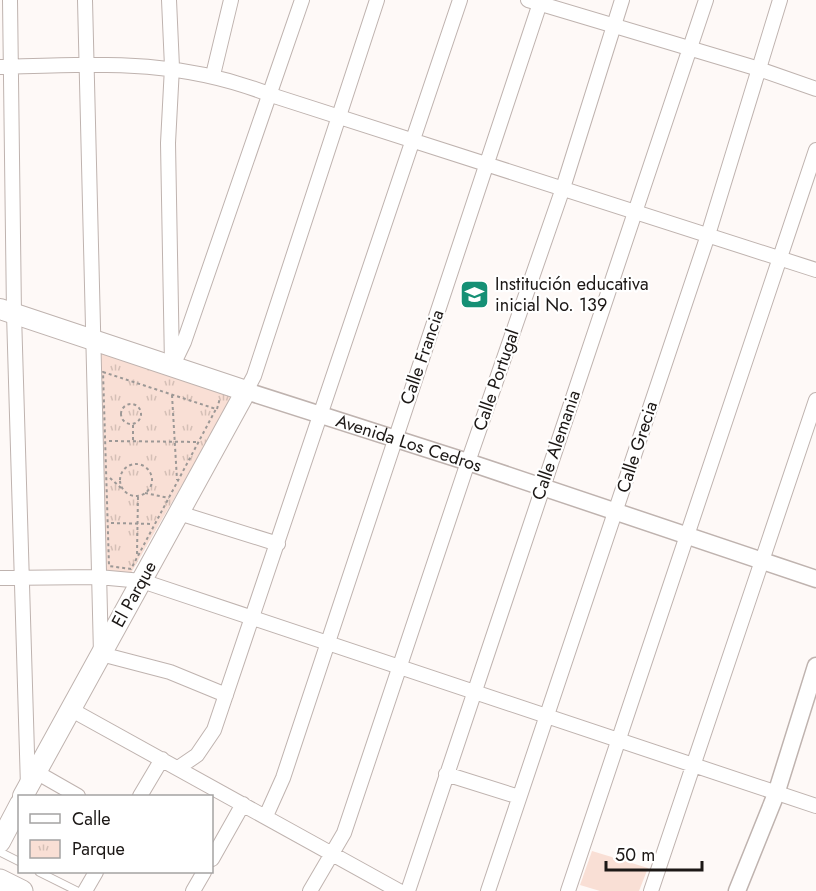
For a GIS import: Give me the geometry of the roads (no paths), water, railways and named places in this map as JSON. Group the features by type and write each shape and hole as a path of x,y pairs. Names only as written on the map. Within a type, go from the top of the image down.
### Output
{"main road":[{"name":"Avenida Los Cedros","path":"7,312 246,391"},
{"name":"El Parque","path":"27,790 142,581 178,505 246,391"},
{"name":"El Parque","path":"0,842 18,807"},
{"path":"0,880 22,891"}],"street":[{"path":"10,0 5,67 7,312 21,578 27,790 70,795"},
{"path":"85,0 101,654 170,672 226,695"},
{"path":"169,0 172,67 168,142 172,367"},
{"path":"213,75 231,0"},
{"path":"172,367 184,342 272,95 302,0"},
{"path":"246,391 377,0"},
{"path":"178,768 207,743 226,695 460,0"},
{"name":"Calle Portugal","path":"310,891 344,833 468,462 563,188 622,0"},
{"name":"Calle Alemania","path":"408,891 634,211 692,48 706,0"},
{"name":"Calle Grecia","path":"488,891 708,235 780,0"},
{"path":"536,1 759,69 816,89"},
{"name":"Calle Francia","path":"266,816 283,778 394,438 488,163 536,1"},
{"path":"5,67 87,65 172,67 213,75 816,270"},
{"path":"568,891 816,150"},
{"name":"Avenida Los Cedros","path":"246,391 468,462 816,579"},
{"path":"651,891 816,400"},
{"path":"178,505 278,544"},
{"path":"0,578 98,577 142,581 816,806"},
{"path":"737,891 776,794 816,666"},
{"path":"70,709 399,891"},
{"path":"141,795 162,759"},
{"path":"446,774 519,797"},
{"path":"213,857 243,804"},
{"path":"85,891 95,873"},
{"path":"193,891 203,873"}],"lane":[{"path":"0,852 18,861"},
{"path":"41,873 77,891"}],"place":[{"name":"Institución educativa inicial No. 139","path":"474,294"}]}
